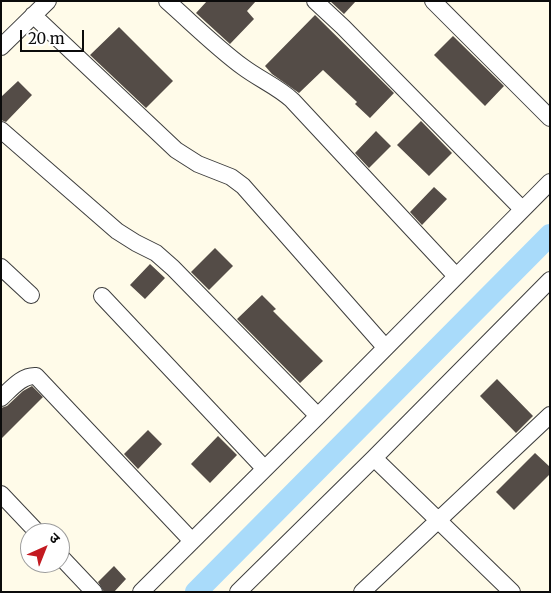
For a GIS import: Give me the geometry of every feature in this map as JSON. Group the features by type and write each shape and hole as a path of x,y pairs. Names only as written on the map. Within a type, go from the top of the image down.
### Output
{"street":[{"path":"1,47 48,1"},
{"path":"167,1 242,66 261,80 285,93 456,276"},
{"path":"315,1 343,27 522,209"},
{"path":"433,1 550,118"},
{"path":"33,14 176,150 198,164 232,176 385,347"},
{"path":"1,130 117,230 136,243 156,253 173,268 318,416"},
{"path":"141,592 550,182"},
{"path":"1,267 31,295"},
{"path":"238,592 550,280"},
{"path":"102,296 264,468"},
{"path":"1,398 21,380 30,375 36,376 192,541"},
{"path":"362,592 437,520 548,420"},
{"path":"374,458 512,592"},
{"path":"1,494 29,523"},
{"path":"70,567 94,592"}],"building":[{"path":"207,1 256,1 247,11 254,19 230,44 196,13"},
{"path":"330,1 356,1 344,14"},
{"path":"315,15 394,93 370,118 355,104 357,102 323,70 299,93 272,74 265,66"},
{"path":"119,27 173,81 146,108 90,55"},
{"path":"453,36 504,86 485,106 434,55"},
{"path":"18,81 32,95 6,122 1,120 1,97"},
{"path":"421,121 452,153 429,176 397,145"},
{"path":"376,131 391,146 369,168 355,153"},
{"path":"434,187 447,199 422,225 410,212"},
{"path":"215,248 233,266 209,290 191,272"},
{"path":"150,264 165,278 145,299 130,285"},
{"path":"262,295 276,309 273,311 323,361 300,383 237,319"},
{"path":"497,379 533,416 516,433 480,396"},
{"path":"32,386 43,397 1,439 1,408 7,406 23,391"},
{"path":"148,430 162,444 138,469 124,454"},
{"path":"218,436 237,455 210,483 191,464"},
{"path":"535,453 550,467 550,474 514,510 496,492"},
{"path":"114,566 126,579 114,592 104,592 98,582"}],"waterway":[{"path":"196,592 550,235"}]}
